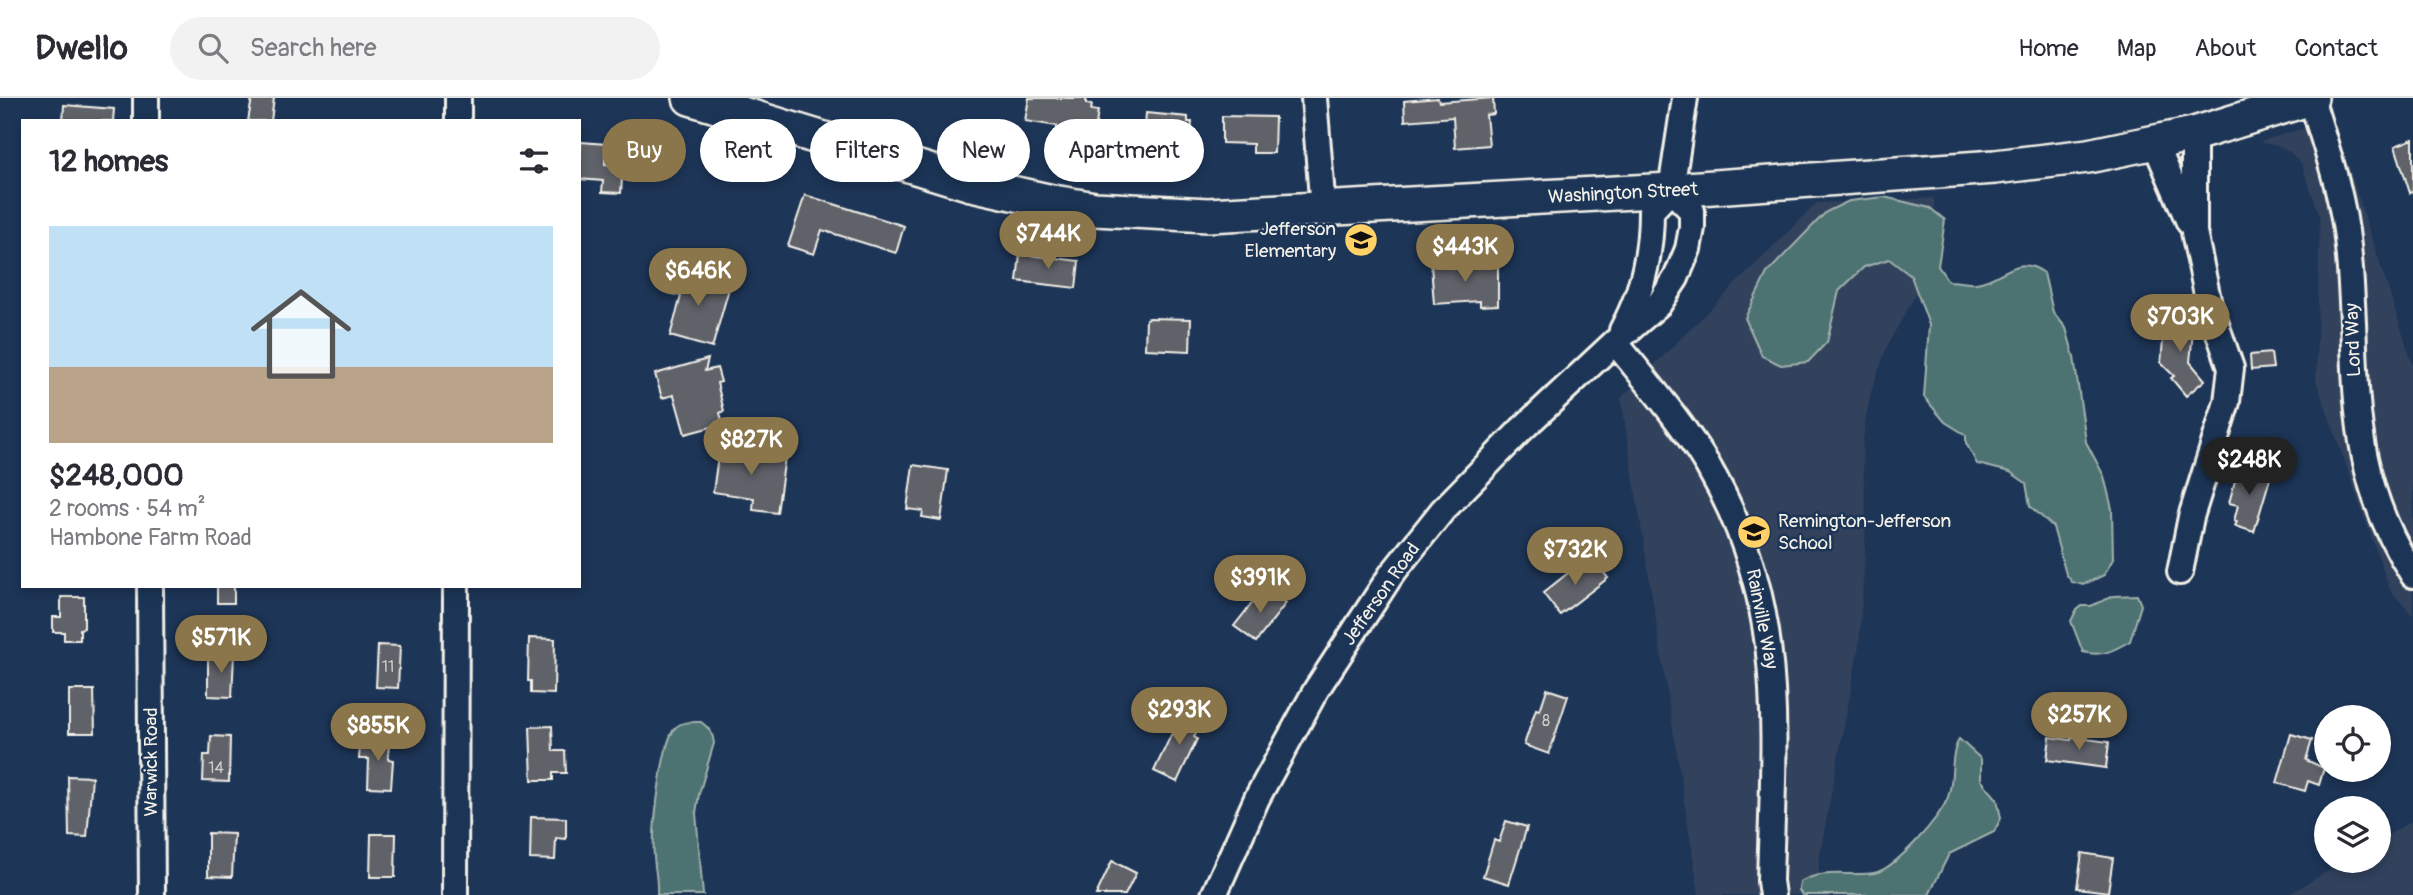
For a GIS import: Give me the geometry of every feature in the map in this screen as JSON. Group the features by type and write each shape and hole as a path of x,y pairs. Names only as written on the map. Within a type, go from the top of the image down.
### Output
{"main road":[{"name":"Washington Street","path":"690,98 971,184 1095,209 1185,215 1246,215 1671,190 1995,167 2088,156 2155,143 2236,123 2311,98"}],"street":[{"path":"146,98 146,119"},
{"path":"458,98 458,119"},
{"path":"1314,98 1323,210"},
{"path":"1671,190 1685,98"},
{"name":"Lord Way","path":"2311,98 2338,187 2346,229 2356,397 2363,456 2382,517 2413,575"},
{"path":"2180,572 2191,517 2227,402 2231,368 2206,294 2194,232 2193,134"},
{"path":"2155,143 2194,232"},
{"name":"Jefferson Road","path":"1214,895 1257,798 1315,690 1391,575 1451,502 1522,429 1659,304 1676,278 1688,249 1692,211 1671,190 1651,211 1645,274 1636,302 1615,342"},
{"name":"Rainville Way","path":"1615,342 1673,415 1706,463 1740,530 1753,568 1770,644 1773,680 1772,895"},
{"name":"Warwick Road","path":"150,588 152,895"},
{"path":"455,895 456,588"}],"shaded area":[{"path":"2333,119 2413,365 2413,616 2390,590 2316,380 2320,216 2301,163 2290,152 2278,146 2259,142"},
{"name":"Remington-Jefferson School","path":"1934,198 1935,231 1924,279 1887,346 1871,392 1866,417 1862,449 1866,513 1865,552 1859,646 1819,859 1819,895 1699,895 1621,398 1817,203"},
{"path":"2413,820 2413,895 2288,895 2324,873 2391,873 2391,833"}],"green space":[{"path":"1884,197 1930,208 1945,220 1938,266 1948,281 1986,281 2017,266 2025,265 2044,273 2053,312 2066,328 2074,357 2086,442 2104,476 2112,509 2113,559 2104,575 2083,585 2072,582 2066,574 2053,527 2030,506 2026,483 2010,472 1977,464 1966,443 1966,435 1945,422 1924,397 1929,325 1911,276 1889,259 1864,267 1839,291 1827,342 1808,362 1781,365 1762,356 1745,318 1767,273 1826,212 1849,201"},
{"path":"2137,595 2141,605 2130,641 2107,652 2083,652 2071,621 2076,611 2082,606 2091,606 2114,596"},
{"path":"701,722 710,731 714,743 696,813 703,895 657,895 654,830 658,790 666,752 675,728 684,723"},
{"path":"1959,739 1981,759 1981,780 1997,799 2001,818 1994,832 1949,854 1929,895 1802,895 1799,890 1800,882 1809,878 1827,874 1874,873 1883,870 1905,853 1944,806 1950,790 1954,753"}],"building":[{"path":"252,98 274,98 271,119 248,119"},
{"path":"1029,98 1086,98 1086,104 1092,105 1091,110 1098,111 1097,119 1044,119 1044,124 1025,119"},
{"path":"1438,98 1439,102 1493,98 1494,114 1486,115 1489,145 1455,148 1453,117 1405,121 1404,101"},
{"path":"64,105 114,109 113,119 63,119"},
{"path":"1146,113 1188,117 1188,119 1146,119"},
{"path":"1222,116 1275,117 1274,153 1253,153 1253,144 1222,143"},
{"path":"2413,139 2413,192 2410,193 2395,146"},
{"path":"581,142 602,144 602,181 581,179"},
{"path":"603,182 622,182 621,193 602,192"},
{"path":"805,195 904,226 896,253 822,230 814,254 788,246"},
{"path":"1020,254 1079,261 1076,288 1017,281"},
{"path":"1452,263 1453,268 1498,265 1498,305 1480,306 1480,301 1434,304 1431,265"},
{"path":"676,269 730,285 712,348 670,336 681,296 669,293"},
{"path":"2165,318 2194,321 2190,362 2205,380 2186,396 2171,378 2174,376 2161,363"},
{"path":"1146,319 1191,319 1190,351 1145,349"},
{"path":"2271,353 2273,368 2251,370 2250,355"},
{"path":"708,359 705,371 717,368 721,382 717,383 724,411 720,413 723,424 685,434 674,395 662,398 655,374"},
{"path":"719,449 759,454 760,450 775,451 774,456 785,457 777,513 753,510 754,498 713,492"},
{"path":"913,465 948,470 941,520 922,517 923,511 907,509"},
{"path":"2239,466 2271,475 2254,532 2235,526 2238,505 2229,503"},
{"path":"1593,559 1608,578 1560,615 1543,593 1573,569 1576,573"},
{"path":"1265,587 1286,603 1256,642 1234,626"},
{"path":"217,588 234,588 234,603 217,603"},
{"path":"61,597 84,597 84,628 80,629 80,640 64,640 64,632 53,632 53,617 61,617"},
{"path":"529,638 555,639 554,694 531,693 531,681 528,681"},
{"path":"378,645 400,646 398,688 376,687"},
{"path":"208,654 234,655 232,697 208,696"},
{"path":"1547,689 1568,696 1549,754 1524,745 1536,709 1540,710"},
{"path":"69,690 94,690 95,733 69,733"},
{"path":"1183,710 1203,719 1177,782 1154,771"},
{"path":"552,726 553,751 565,751 566,773 553,773 553,780 532,780 530,727"},
{"path":"2291,734 2312,740 2306,760 2314,764 2314,782 2320,782 2319,785 2308,781 2305,791 2277,783"},
{"path":"211,736 230,737 229,782 203,781 204,755 210,755"},
{"path":"2050,737 2109,742 2106,768 2047,760"},
{"path":"371,740 389,741 388,759 393,760 391,788 368,787 369,759 359,759 360,744 371,744"},
{"path":"68,776 92,777 87,837 69,836"},
{"path":"531,817 566,818 566,839 556,838 555,860 530,859"},
{"path":"1506,821 1527,827 1509,884 1483,876 1494,840 1499,842"},
{"path":"208,833 234,834 232,877 208,876"},
{"path":"371,834 396,834 395,877 370,877"},
{"path":"2082,853 2113,858 2108,892 2077,888"},
{"path":"1112,861 1136,873 1125,895 1096,895"}],"place":[{"name":"Jefferson Elementary","path":"1361,240"},
{"name":"Remington-Jefferson School","path":"1754,532"}]}
